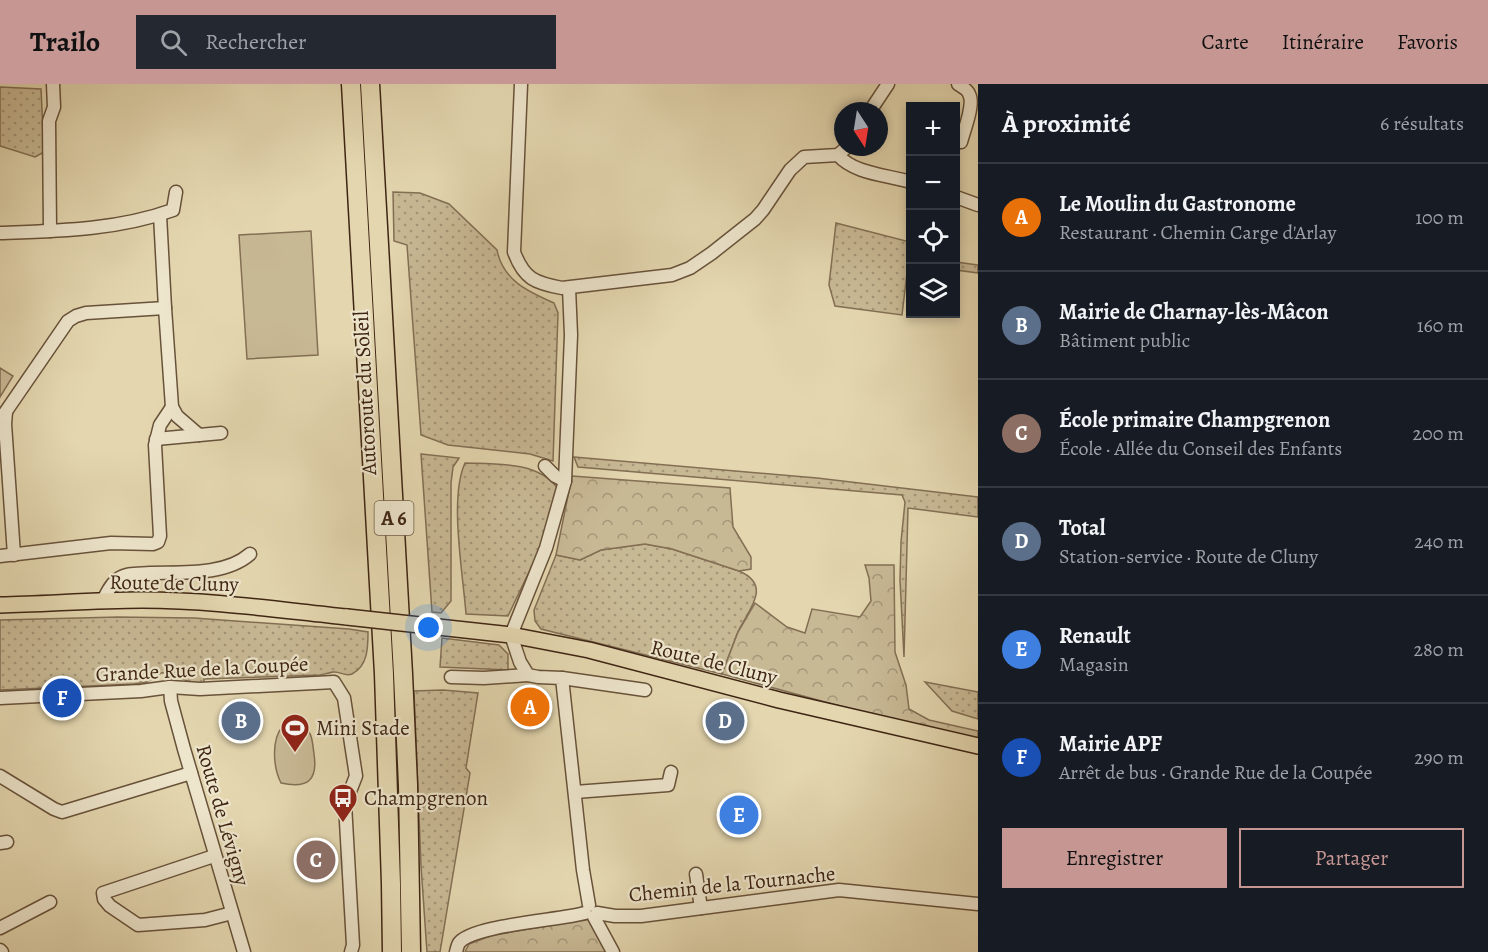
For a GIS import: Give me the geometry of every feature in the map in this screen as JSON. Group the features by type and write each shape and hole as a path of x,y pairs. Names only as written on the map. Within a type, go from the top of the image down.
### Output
{"highway":[{"name":"Autoroute du Soleil","path":"351,84 384,686 392,884 392,952"},
{"name":"Autoroute du Soleil","path":"370,84 404,696 411,952"}],"main road":[{"name":"Route de Cluny","path":"0,605 143,600 237,605 512,635 589,650 779,700 978,746"}],"street":[{"path":"50,231 49,121 54,107 53,84"},
{"path":"521,84 514,252 520,269 545,285 569,288 672,275 690,268 755,219 790,170 804,157 834,152"},
{"path":"876,102 888,84"},
{"path":"958,84 969,92 970,96 969,113 961,142"},
{"path":"842,156 842,160 853,166 906,181"},
{"path":"0,233 80,230 160,215 173,210 176,192"},
{"path":"960,198 978,205"},
{"path":"160,215 172,407 177,416 200,435"},
{"path":"528,675 520,662 512,635 546,548 566,481 571,335 569,288"},
{"path":"14,555 6,424 3,416 68,321 76,315 165,308"},
{"path":"0,556 111,543 153,544 158,542 160,536 156,439 160,425 172,407"},
{"path":"156,439 221,433"},
{"path":"544,465 555,477 566,481"},
{"path":"102,602 116,579 128,574 196,571 224,567 241,562 250,554"},
{"path":"451,677 484,678 528,675 645,690"},
{"path":"562,678 591,912 613,952"},
{"name":"Grande Rue de la Coupée","path":"0,698 141,692 170,687 200,689 334,682 344,698 356,776 345,804 353,945 351,952"},
{"name":"Route de Lévigny","path":"170,687 173,710 244,952"},
{"path":"575,792 668,785 671,772"},
{"path":"0,776 62,812 191,773"},
{"path":"214,856 103,893 104,899 110,906 138,925 205,920 232,913"},
{"path":"696,874 701,908"},
{"name":"Chemin de la Tournache","path":"456,952 459,943 467,937 505,926 591,912 615,916 641,916 839,890 978,904"},
{"path":"0,928 50,902"}],"green space":[{"path":"0,87 41,89 44,152 35,157 0,146"},
{"path":"393,192 420,193 449,204 497,250 505,270 518,284 554,303 558,313 553,461 530,454 448,445 421,435 407,245 394,241"},
{"path":"836,223 906,241 906,282 902,315 835,306 829,285"},
{"path":"311,231 318,355 247,359 239,235"},
{"path":"960,263 978,265 978,273 960,271"},
{"path":"0,368 13,376 0,397"},
{"path":"421,454 459,458 453,467 451,483 451,601 441,613 432,612"},
{"path":"574,457 817,478 978,497 978,517 908,508 904,657 900,580 905,502 902,495 578,467"},
{"path":"465,463 503,464 528,469 540,473 558,489 540,549 508,616 466,614 457,515 460,478"},
{"path":"572,476 730,488 733,527 751,557 751,569 739,571 672,549 645,544 601,550 580,560 556,555"},
{"path":"645,544 672,549 739,571 755,584 755,600 737,634 722,674 541,629 535,621 534,610 556,555 580,560 601,550"},
{"path":"865,565 894,565 895,652 906,685 909,709 929,720 978,731 978,739 895,721 722,674 738,632 755,603 787,627 805,633 812,609 860,617 871,601 869,578"},
{"path":"194,618 349,629 368,632 367,650 361,666 349,675 336,672 320,675 204,679 204,684 187,681 172,672 161,673 147,682 134,684 0,690 0,620"},
{"path":"442,638 499,645 508,654 508,670 440,667"},
{"path":"925,682 978,692 978,719 952,711"},
{"path":"443,690 478,693 466,768 470,773 440,952 427,952 414,691"},
{"name":"Mini Stade","path":"301,725 308,731 312,741 315,763 312,776 298,785 281,783 275,761 276,738 283,726"},
{"path":"589,919 610,952 465,952 469,944 493,935"}],"place":[{"name":"Mairie APF","path":"62,698"},
{"name":"Le Moulin du Gastronome","path":"530,707"},
{"name":"Mairie de Charnay-lès-Mâcon","path":"241,721"},
{"name":"Total","path":"725,721"},
{"name":"Mini Stade","path":"295,754"},
{"name":"Renault","path":"739,815"},
{"name":"Champgrenon","path":"343,824"},
{"name":"École primaire Champgrenon","path":"316,860"}]}
